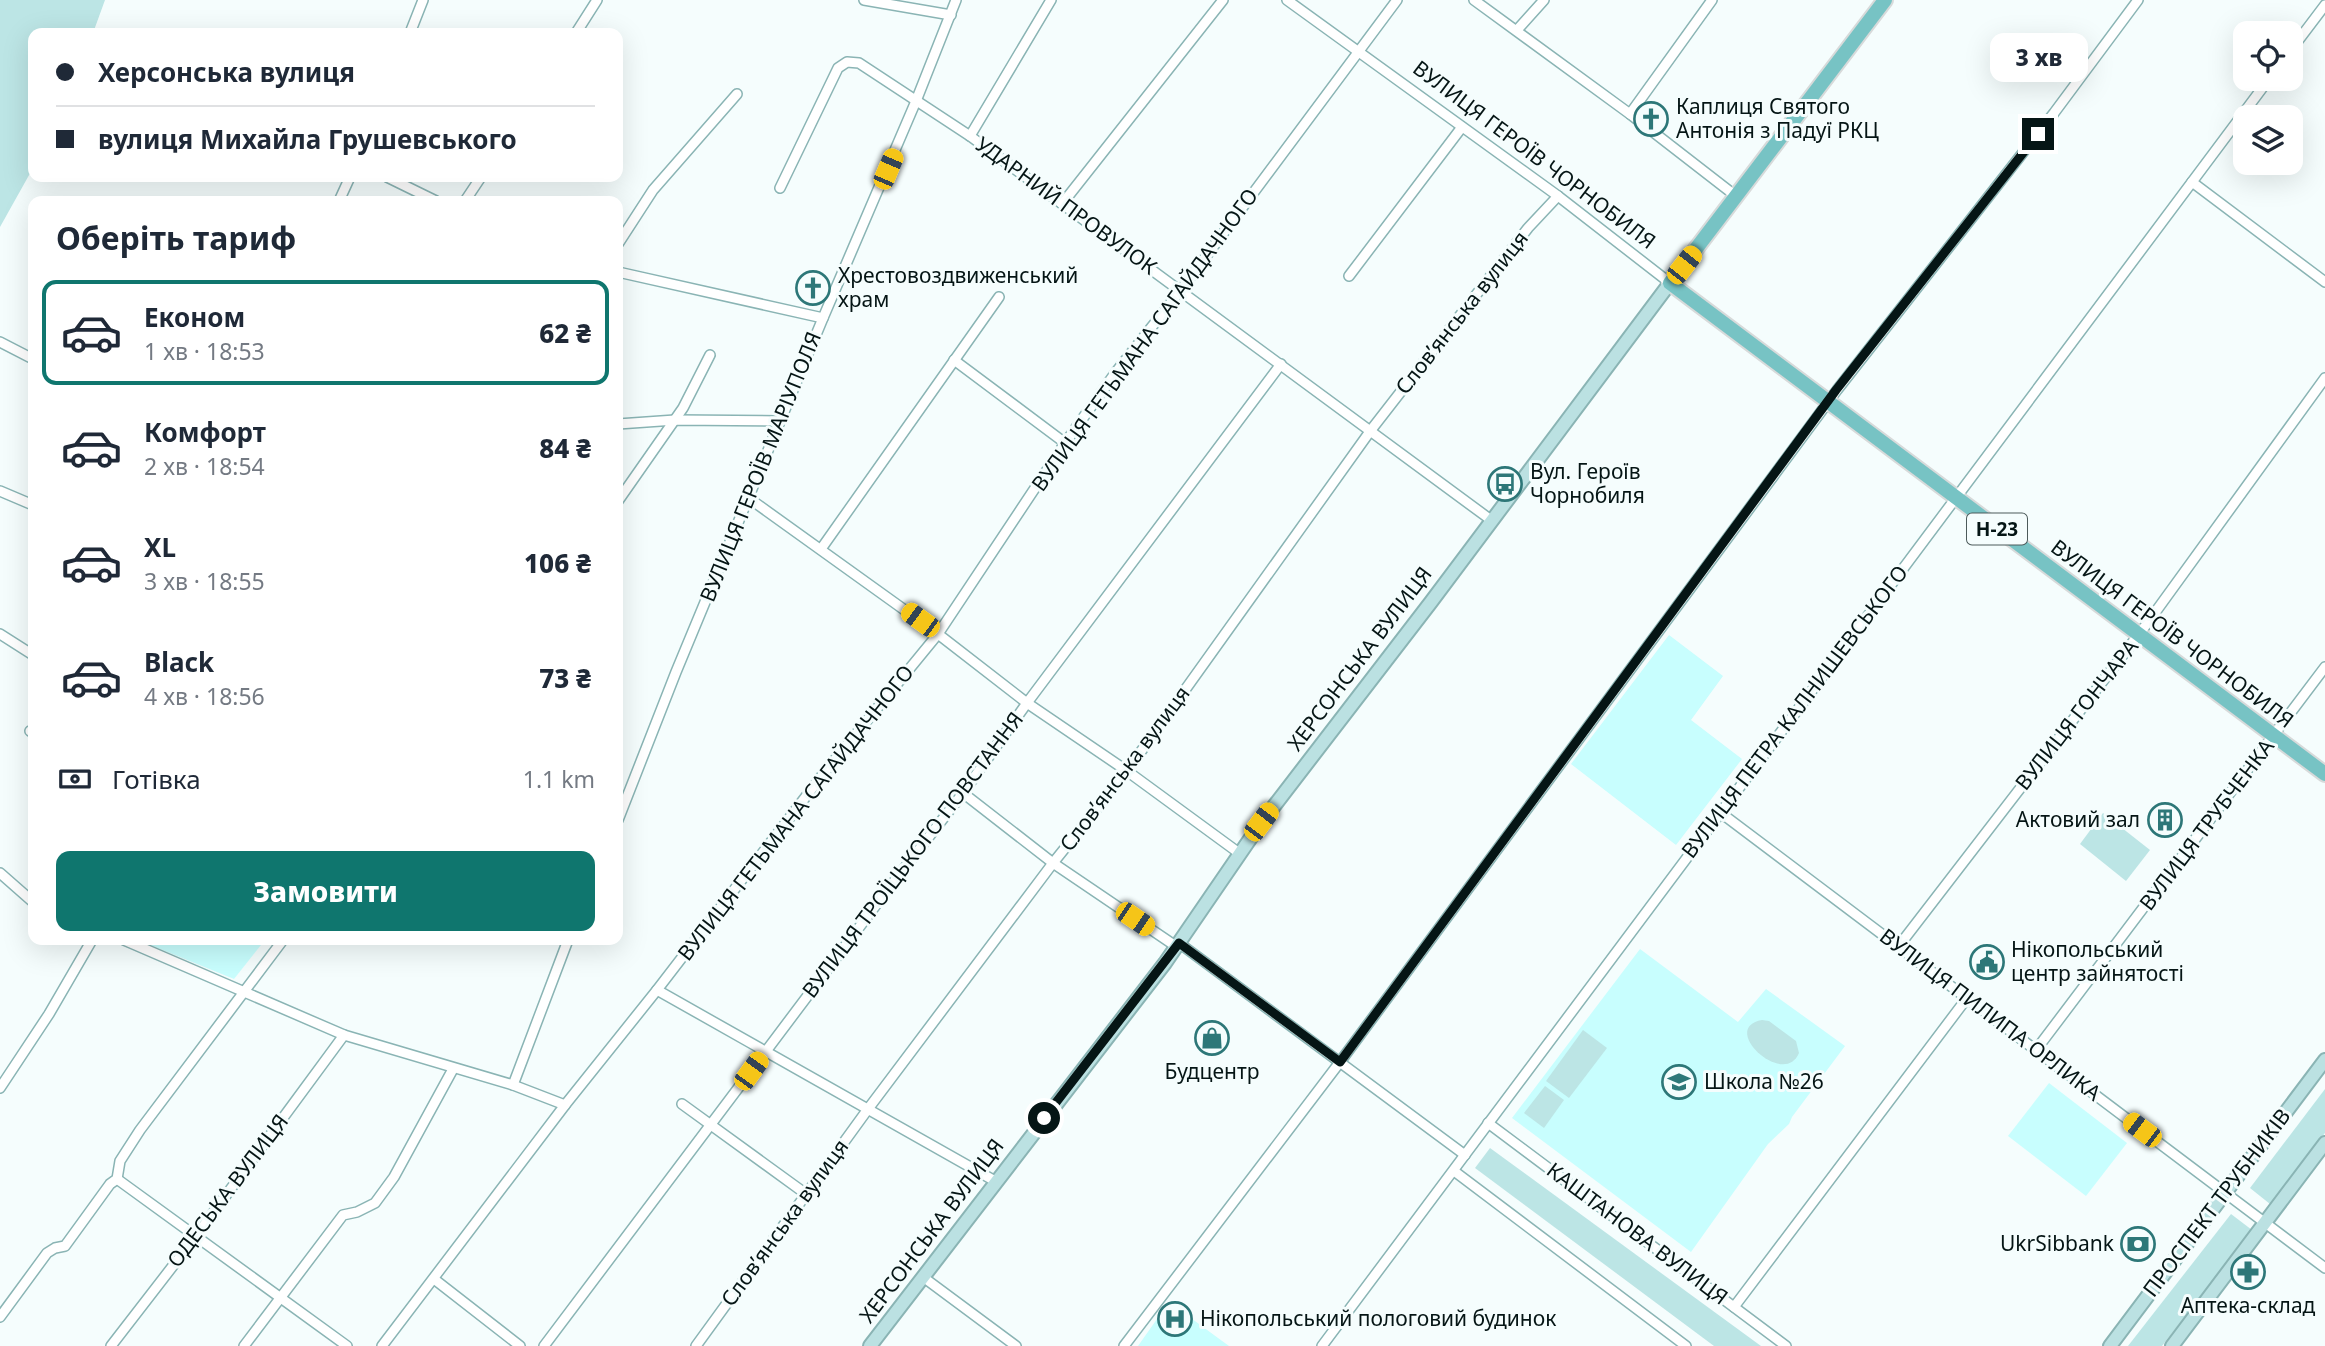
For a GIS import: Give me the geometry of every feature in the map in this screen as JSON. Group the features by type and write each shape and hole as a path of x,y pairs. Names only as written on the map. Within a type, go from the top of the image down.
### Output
{"main road":[{"name":"ХЕРСОНСЬКА ВУЛИЦЯ","path":"870,1346 1178,945 1239,853 1885,0"},
{"name":"ВУЛИЦЯ ГЕРОЇВ ЧОРНОБИЛЯ","path":"1670,283 2325,774"},
{"name":"ПРОСПЕКТ ТРУБНИКІВ","path":"2110,1346 2325,1060"},
{"path":"2172,1346 2325,1143"}],"street":[{"path":"412,28 423,0"},
{"path":"579,28 597,0"},
{"path":"864,0 951,15"},
{"name":"ВУЛИЦЯ ГЕРОЇВ МАРІУПОЛЯ","path":"623,807 676,672 956,0"},
{"path":"970,136 1051,0"},
{"path":"1062,204 1223,0"},
{"name":"ВУЛИЦЯ ГЕРОЇВ ЧОРНОБИЛЯ","path":"1287,0 1558,196 1670,283"},
{"name":"ВУЛИЦЯ ГЕТЬМАНА САГАЙДАЧНОГО","path":"382,1346 565,1105 824,773 938,634 1065,443 1116,372 1181,290 1397,0"},
{"path":"1474,0 1630,114 1737,197"},
{"path":"1517,30 1544,0"},
{"path":"1630,114 1712,0"},
{"path":"1124,1346 1340,1062 1828,402 2046,123 2138,0"},
{"path":"2303,34 2325,5"},
{"name":"УДАРНИЙ ПРОВУЛОК","path":"780,188 838,68 847,62 859,63 970,136 1491,520"},
{"name":"ВУЛИЦЯ ПЕТРА КАЛНИШЕВСЬКОГО","path":"1322,1346 2260,91"},
{"path":"623,236 653,190 737,94"},
{"path":"1349,276 1462,127"},
{"path":"397,182 426,196"},
{"path":"2192,182 2325,282"},
{"name":"Словʼянська вулиця","path":"696,1346 868,1109 1053,863 1127,771 1371,430 1528,228 1558,196"},
{"path":"623,273 823,318"},
{"path":"821,549 999,297"},
{"path":"0,342 28,356"},
{"path":"623,494 675,420 710,355"},
{"path":"954,360 1065,443"},
{"name":"ВУЛИЦЯ ТРОЇЦЬКОГО ПОВСТАННЯ","path":"544,1346 764,1052 963,793 1027,703 1281,364"},
{"name":"ВУЛИЦЯ ГОНЧАРА","path":"1898,947 2138,634 2325,378"},
{"path":"623,424 675,420 780,421"},
{"path":"0,491 28,503"},
{"path":"750,499 938,634 1027,703 1127,771 1239,853"},
{"path":"0,634 28,652"},
{"name":"ВУЛИЦЯ ТРУБЧЕНКА","path":"2036,1050 2325,667"},
{"path":"963,793 1053,863 1178,945 1465,1155"},
{"name":"ВУЛИЦЯ ПИЛИПА ОРЛИКА","path":"1721,813 2325,1268"},
{"path":"0,873 28,898"},
{"path":"0,1088 89,945"},
{"path":"136,945 344,1035 513,1085 565,1105"},
{"path":"0,1317 47,1253 65,1246 117,1178 120,1161 139,1130 279,945"},
{"path":"513,1085 566,945"},
{"path":"657,990 995,1181"},
{"path":"1734,1307 1967,998"},
{"name":"ОДЕСЬКА ВУЛИЦЯ","path":"111,1346 344,1035"},
{"path":"244,1346 343,1215 357,1212 375,1203 394,1177 453,1069"},
{"path":"682,1104 806,1194"},
{"name":"КАШТАНОВА ВУЛИЦЯ","path":"1488,1123 1786,1346"},
{"path":"1454,1171 1686,1346"},
{"path":"117,1178 347,1346"},
{"path":"923,1277 1016,1346"},
{"path":"434,1279 520,1346"}],"shaded area":[{"path":"0,0 105,0 95,28 28,28 28,177 0,227"},
{"path":"1669,635 1723,676 1691,720 1742,759 1676,845 1571,764"},
{"path":"2103,813 2150,850 2126,881 2080,844"},
{"path":"150,945 261,945 234,979"},
{"name":"Школа №26","path":"1640,949 1738,1022 1766,989 1845,1046 1789,1124 1768,1144 1691,1252 1512,1118"},
{"path":"1762,1020 1769,1021 1796,1041 1799,1053 1791,1062 1781,1064 1769,1060 1758,1053 1750,1043 1747,1034 1750,1025"},
{"path":"1583,1030 1607,1048 1569,1098 1546,1081"},
{"path":"2049,1083 2127,1143 2086,1196 2008,1136"},
{"path":"1545,1086 1564,1100 1544,1128 1524,1113"},
{"path":"2325,1089 2325,1133 2270,1204 2250,1188"},
{"path":"1490,1148 1761,1346 1714,1346 1475,1168"},
{"path":"2231,1214 2252,1230 2162,1346 2128,1346"},
{"name":"Нікопольський пологовий будинок","path":"1169,1302 1218,1338 1229,1346 1138,1346"}],"place":[{"name":"Каплиця Святого Антонія з Падуї РКЦ","path":"1651,119"},
{"name":"Хрестовоздвиженський храм","path":"813,288"},
{"name":"Вул. Героїв Чорнобиля","path":"1505,484"},
{"name":"Актовий зал","path":"2165,820"},
{"name":"Нікопольський центр зайнятості","path":"1987,962"},
{"name":"Будцентр","path":"1212,1038"},
{"name":"Школа №26","path":"1679,1082"},
{"name":"UkrSibbank","path":"2138,1244"},
{"name":"Аптека-склад","path":"2248,1272"},
{"name":"Нікопольський пологовий будинок","path":"1175,1319"}],"route":[{"path":"1044,1118 1179,943 1340,1062 1836,390 2038,134"}]}
